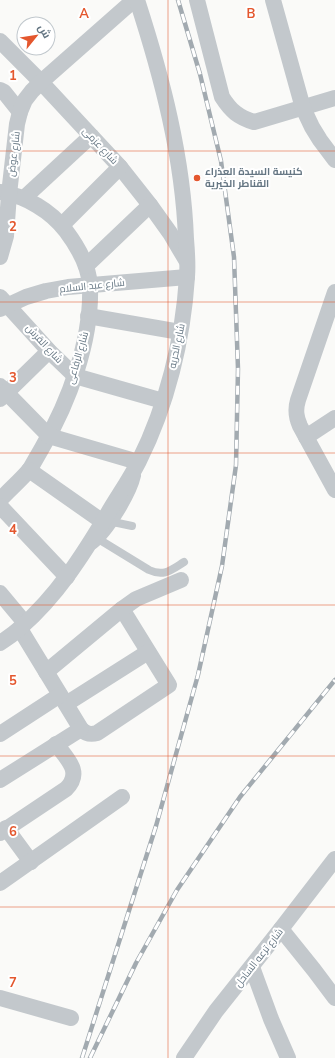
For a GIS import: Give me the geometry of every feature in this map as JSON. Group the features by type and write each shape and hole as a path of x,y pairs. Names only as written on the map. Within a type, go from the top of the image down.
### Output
{"street":[{"name":"شارع عوض","path":"0,256 6,236 17,124 25,100 41,82 136,0"},
{"name":"شارع الحريه","path":"0,643 22,626 68,577 86,548 108,522 151,434 173,367 184,305 187,270 185,214 180,171 163,86 151,43 136,0"},
{"path":"196,0 222,97 235,113 244,119 254,122 335,98"},
{"path":"274,0 303,108 312,128 335,160"},
{"name":"شارع عزمى","path":"0,41 41,82 120,167 170,233 187,270"},
{"path":"0,90 4,92 20,112"},
{"path":"11,195 91,136"},
{"path":"62,225 120,167"},
{"name":"شارع الرفاعى","path":"0,500 29,470 49,436 62,408 75,376 84,346 90,286 86,266 76,244 62,225 44,210 11,195"},
{"path":"86,266 150,205"},
{"name":"شارع عبد السلام","path":"3,304 46,291 68,287 90,286 187,270"},
{"path":"335,292 296,407 297,420 335,490"},
{"name":"شارع القرش","path":"3,304 75,376 163,401"},
{"path":"88,316 180,332"},
{"path":"50,351 2,392 49,436 138,462"},
{"path":"306,437 335,418"},
{"path":"29,470 108,522"},
{"path":"0,506 68,577"},
{"path":"46,672 136,599 181,580"},
{"path":"0,593 22,626 46,672 81,729 85,733 91,734 97,733 169,685 122,609"},
{"path":"0,734 148,652"},
{"path":"0,780 81,729"},
{"path":"30,862 3,831 66,789 72,783 74,777 73,769 56,744"},
{"path":"0,883 122,797"},
{"name":"شارع ترعه الساحل","path":"184,1058 216,1011 282,929 335,859"},
{"path":"282,929 335,998"},
{"path":"252,967 282,1054"},
{"path":"0,998 71,1018"}],"lane":[{"path":"86,548 94,545 106,534 108,522 132,526"},
{"path":"100,540 155,573 163,573 184,562"}],"railway":[{"path":"82,1058 156,826 198,675 222,566 236,465 238,369 234,257 221,161 200,74 178,0"},
{"path":"90,1058 136,963 177,890 240,797 335,680"}],"place":[{"name":"كنيسة السيدة العذراء القناطر الخيرية","path":"197,178"}]}
